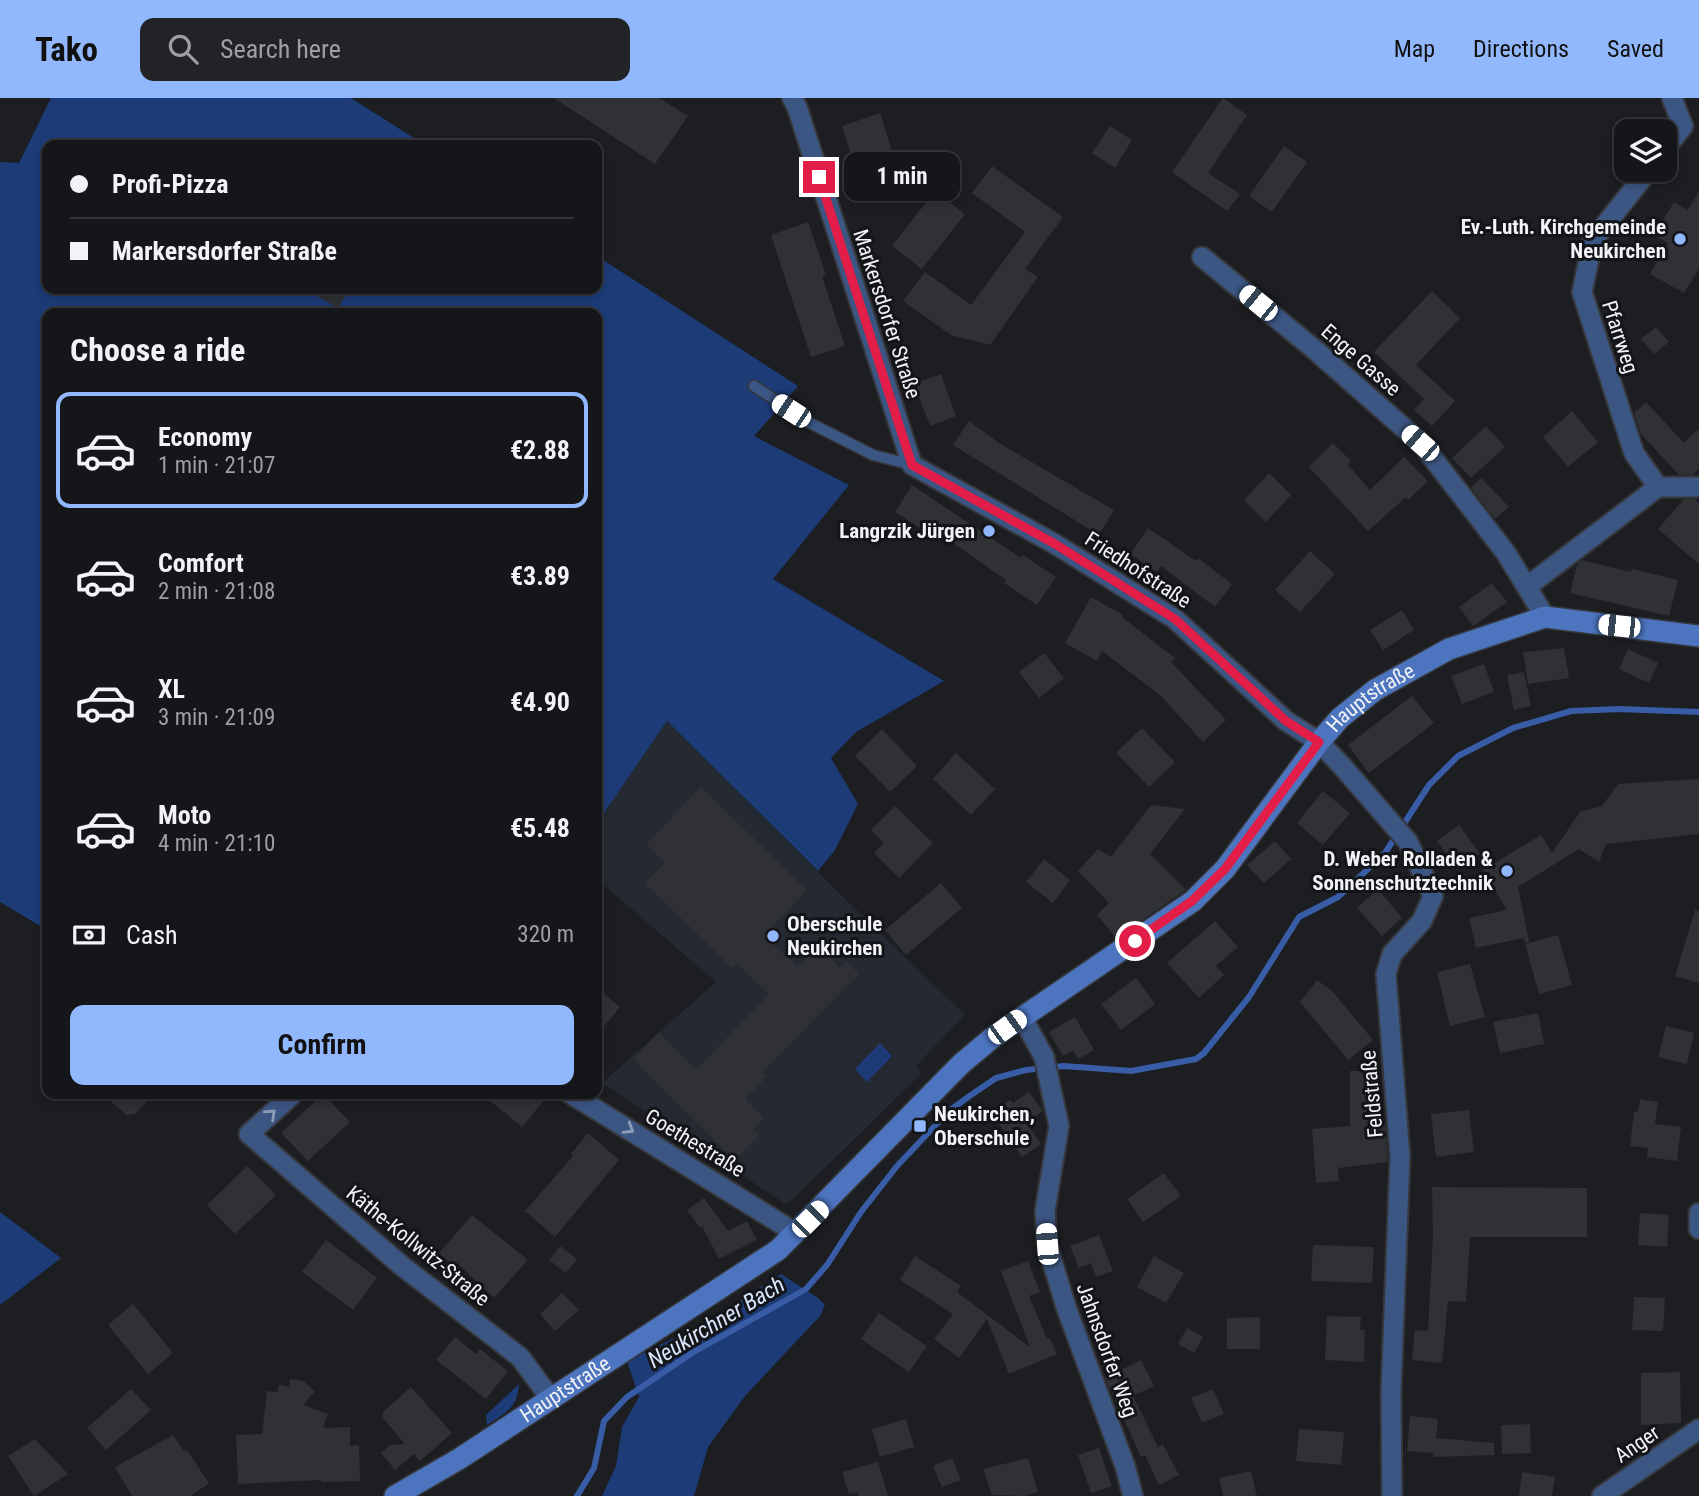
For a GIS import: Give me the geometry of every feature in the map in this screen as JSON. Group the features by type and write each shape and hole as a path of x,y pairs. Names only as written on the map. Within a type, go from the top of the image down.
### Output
{"main road":[{"name":"Hauptstraße","path":"395,1496 459,1459 778,1250 961,1064 1022,1017 1192,901 1225,869 1319,742 1340,718 1375,690 1449,649 1545,617 1699,636"}],"street":[{"name":"Markersdorfer Straße","path":"792,98 912,465"},
{"path":"1672,98 1683,126 1677,134"},
{"name":"Pfarrweg","path":"1639,182 1593,240 1582,292 1634,453 1658,487"},
{"name":"Enge Gasse","path":"1202,257 1314,349 1420,443 1506,552 1545,617"},
{"name":"Friedhofstraße","path":"912,465 1055,544 1175,619 1286,721 1319,742"},
{"path":"1528,586 1658,487 1699,488"},
{"name":"Feldstraße","path":"1319,742 1408,842 1433,896 1422,921 1392,954 1386,974 1400,1157 1391,1393 1392,1496"},
{"name":"Jahnsdorfer Weg","path":"1022,1017 1044,1057 1059,1126 1045,1210 1047,1244 1066,1307 1125,1466 1133,1496"},
{"name":"Käthe-Kollwitz-Straße","path":"288,1099 249,1134 402,1266 520,1357 551,1399"},
{"name":"Goethestraße","path":"579,1099 796,1233"},
{"path":"1699,1213 1699,1229"},
{"name":"Anger","path":"1602,1496 1699,1429"}],"lane":[{"path":"754,386 810,423 873,455 912,465"}],"shaded area":[{"path":"51,98 351,98 417,140 42,140 42,294 602,294 602,259 798,386 754,436 849,485 773,579 944,681 856,732 831,758 858,804 835,850 818,871 667,721 602,816 602,308 42,308 42,927 0,902 0,162 19,163"},
{"name":"Oberschule Neukirchen","path":"667,721 965,1015 916,1066 921,1074 791,1201 784,1203 602,1083 716,982 602,883 602,816"},
{"path":"880,1043 892,1056 867,1082 855,1069"},
{"path":"0,1212 61,1258 0,1305"},
{"path":"781,1274 825,1305 820,1316 745,1396 708,1447 694,1496 602,1496 616,1466 622,1427 639,1397 627,1361 703,1324"},
{"path":"519,1384 513,1404 487,1425 486,1415"}],"building":[{"path":"554,98 659,98 688,116 655,164"},
{"path":"1223,98 1247,115 1208,173 1240,194 1227,211 1172,172"},
{"path":"880,113 895,160 856,171 842,126"},
{"path":"1110,126 1132,140 1115,168 1092,153"},
{"path":"1284,146 1307,162 1272,212 1249,196"},
{"path":"992,166 1063,217 1025,269 1038,277 990,345 951,335 903,301 925,272 971,305 1025,232 972,193"},
{"path":"935,191 965,214 922,269 892,246"},
{"name":"Ev.-Luth. Kirchgemeinde Neukirchen","path":"1699,191 1699,269 1684,293 1650,274 1668,243 1654,235 1674,202 1688,210"},
{"path":"808,222 845,346 811,357 771,235"},
{"path":"1432,291 1460,318 1416,365 1455,401 1432,426 1414,410 1424,399 1374,352"},
{"path":"313,294 347,294 338,308"},
{"path":"1656,327 1669,342 1654,354 1641,339"},
{"path":"941,374 956,416 930,426 914,384"},
{"path":"1646,402 1684,443 1699,428 1699,469 1692,475 1679,475 1641,434 1634,413"},
{"path":"1572,411 1598,442 1568,467 1543,437"},
{"path":"969,421 999,443 1114,510 1099,535 953,445"},
{"path":"1486,426 1505,447 1471,478 1452,458"},
{"path":"1333,443 1351,461 1348,465 1370,490 1404,457 1428,481 1368,531 1309,467"},
{"path":"1269,473 1291,495 1266,522 1244,500"},
{"path":"1481,478 1509,507 1495,519 1471,488"},
{"path":"912,485 1021,558 1023,555 1056,577 1037,605 932,528 928,533 895,512"},
{"path":"1684,499 1695,499 1699,503 1699,564 1658,529"},
{"path":"1148,528 1196,561 1198,558 1232,584 1215,607 1161,566 1157,572 1130,554"},
{"path":"1310,551 1335,574 1300,612 1275,590"},
{"path":"1582,560 1678,580 1669,616 1570,593 1577,564"},
{"path":"1492,583 1507,602 1473,626 1459,607"},
{"path":"1091,597 1123,615 1122,617 1175,658 1171,662 1226,720 1203,742 1160,695 1102,651 1097,661 1065,643"},
{"path":"1402,610 1414,630 1383,650 1370,630"},
{"path":"1564,648 1569,678 1528,684 1523,652"},
{"path":"1628,649 1658,663 1649,683 1619,669"},
{"path":"1044,653 1064,678 1039,698 1019,672"},
{"path":"1484,664 1494,692 1462,704 1451,676"},
{"path":"1524,672 1531,706 1514,710 1507,675"},
{"path":"1412,696 1434,723 1369,773 1348,745"},
{"path":"1142,728 1175,762 1149,787 1116,753"},
{"path":"882,729 917,766 890,792 855,756"},
{"path":"956,753 995,789 971,815 933,779"},
{"path":"1699,779 1699,834 1606,844 1599,862 1579,849 1518,887 1529,941 1526,943 1523,938 1476,948 1469,918 1507,910 1483,870 1541,835 1552,853 1580,812 1602,806 1618,784"},
{"path":"701,787 807,890 764,935 797,967 819,945 840,968 847,962 859,974 762,1072 767,1076 745,1099 764,1118 753,1129 760,1135 735,1160 633,1059 659,1032 696,1070 769,994 737,963 732,968 645,883 665,863 646,844"},
{"path":"1323,791 1350,813 1323,845 1297,823"},
{"path":"1151,805 1185,809 1150,854 1186,890 1116,938 1097,915 1109,903 1078,871 1098,849 1111,857"},
{"path":"895,806 933,843 899,878 874,853 884,843 871,830"},
{"path":"1459,825 1480,854 1457,870 1437,841"},
{"path":"1275,841 1291,859 1264,883 1247,865"},
{"path":"1044,859 1070,880 1053,903 1026,882"},
{"path":"941,883 962,908 906,955 885,930"},
{"path":"1378,889 1402,918 1382,936 1357,908"},
{"path":"1695,910 1699,911 1699,983 1675,976"},
{"path":"1215,921 1238,947 1216,966 1224,975 1199,998 1167,963"},
{"path":"1558,935 1572,985 1539,994 1525,944"},
{"path":"1470,964 1485,1017 1450,1026 1437,972"},
{"path":"1136,978 1155,1004 1121,1030 1101,1004"},
{"path":"1317,980 1332,991 1373,1040 1348,1060 1300,1002"},
{"path":"602,992 620,1007 602,1029"},
{"path":"1538,1013 1544,1044 1500,1053 1493,1022"},
{"path":"1075,1017 1094,1050 1078,1059 1073,1050 1063,1056 1049,1032"},
{"path":"1666,1026 1694,1033 1687,1064 1658,1057"},
{"path":"1350,1071 1379,1071 1380,1123 1385,1123 1388,1162 1338,1168 1339,1181 1316,1183 1312,1129 1350,1126"},
{"path":"1029,1092 1043,1111 1026,1123 1041,1144 1022,1157 991,1112 1010,1100 1013,1103"},
{"path":"108,1099 149,1099 135,1114 127,1115"},
{"path":"318,1099 328,1099 350,1122 308,1161 281,1133"},
{"path":"488,1099 545,1099 522,1127"},
{"path":"1640,1099 1658,1102 1655,1124 1681,1127 1677,1161 1647,1157 1648,1148 1630,1146 1634,1112 1638,1112"},
{"path":"1469,1110 1474,1152 1436,1157 1431,1114"},
{"path":"588,1133 619,1160 555,1237 525,1211 573,1156 571,1154"},
{"path":"247,1166 276,1195 235,1234 207,1205"},
{"path":"1164,1173 1181,1196 1143,1222 1127,1199"},
{"path":"1432,1187 1587,1188 1587,1237 1470,1237 1466,1302 1448,1301 1442,1363 1412,1360 1415,1330 1428,1331 1433,1236"},
{"path":"704,1198 728,1231 747,1221 757,1240 719,1259 702,1226 700,1228 687,1210"},
{"path":"1640,1213 1669,1215 1667,1247 1638,1245"},
{"path":"472,1215 528,1260 494,1298 457,1263 454,1266 439,1253"},
{"path":"1099,1235 1113,1271 1096,1277 1091,1263 1079,1268 1070,1246"},
{"path":"326,1240 377,1278 353,1310 302,1272"},
{"path":"1313,1245 1374,1247 1372,1283 1311,1281"},
{"path":"560,1246 577,1259 566,1273 549,1260"},
{"path":"915,1256 961,1286 957,1292 1030,1347 1001,1271 1028,1261 1040,1292 1029,1296 1047,1339 1050,1338 1057,1354 1009,1374 987,1319 959,1358 934,1339 953,1314 900,1280"},
{"path":"1154,1256 1184,1273 1166,1303 1137,1287"},
{"path":"562,1293 579,1310 555,1331 540,1314"},
{"path":"1634,1297 1665,1298 1663,1331 1632,1330"},
{"path":"133,1304 173,1353 148,1374 108,1325"},
{"path":"879,1313 927,1346 909,1372 861,1339"},
{"path":"1327,1316 1361,1317 1360,1330 1365,1330 1364,1362 1325,1360"},
{"path":"1260,1317 1260,1349 1227,1349 1227,1318"},
{"path":"1187,1328 1203,1337 1194,1353 1178,1344"},
{"path":"455,1337 476,1354 480,1349 508,1371 486,1399 436,1360"},
{"path":"1141,1360 1154,1386 1133,1396 1158,1447 1163,1444 1179,1475 1159,1485 1145,1455 1141,1457 1105,1378"},
{"path":"1680,1372 1681,1423 1641,1425 1641,1373"},
{"path":"290,1379 303,1381 315,1391 303,1405 328,1414 323,1428 350,1427 350,1446 359,1445 360,1481 238,1484 236,1435 262,1434 267,1391 277,1392 279,1385 289,1387"},
{"path":"411,1387 452,1433 420,1461 414,1454 395,1470 381,1453 390,1445 405,1444 383,1418 383,1412"},
{"path":"131,1389 151,1410 106,1450 87,1428"},
{"path":"1213,1389 1224,1414 1202,1423 1191,1398"},
{"path":"1410,1416 1438,1419 1436,1438 1494,1443 1494,1455 1434,1457 1434,1453 1407,1451"},
{"path":"906,1419 914,1447 880,1457 872,1429"},
{"path":"1530,1424 1531,1453 1502,1454 1501,1425"},
{"path":"1299,1429 1344,1432 1341,1465 1296,1461"},
{"path":"173,1435 209,1483 191,1496 132,1496 115,1467"},
{"path":"35,1439 68,1474 34,1496 8,1456"},
{"path":"1099,1448 1112,1486 1091,1493 1078,1455"},
{"path":"952,1458 961,1480 942,1487 933,1466"},
{"path":"1028,1458 1038,1492 1024,1496 992,1495 983,1469"},
{"path":"878,1462 888,1496 859,1496 857,1492 849,1494 842,1472"},
{"path":"1251,1471 1257,1496 1223,1496 1219,1478"},
{"path":"1522,1472 1555,1477 1552,1496 1519,1496"}],"waterway":[{"name":"Neukirchner Bach","path":"577,1496 594,1468 604,1421 627,1397 692,1353 806,1289 827,1265 861,1212 897,1166 949,1111 971,1095 996,1078 1026,1070 1064,1066 1131,1071 1196,1059 1204,1053 1249,997 1299,917 1338,897 1385,853 1429,785 1458,756 1513,728 1571,711 1619,709 1699,712"}],"place":[{"name":"Ev.-Luth. Kirchgemeinde Neukirchen","path":"1680,239"},
{"name":"Langrzik Jürgen","path":"989,531"},
{"name":"D. Weber Rolladen & Sonnenschutztechnik","path":"1507,871"},
{"name":"Oberschule Neukirchen","path":"773,936"},
{"name":"Neukirchen, Oberschule","path":"920,1126"}],"route":[{"path":"819,177 912,465 1055,544 1175,619 1286,721 1319,742 1225,869 1192,901 1135,941"}]}
